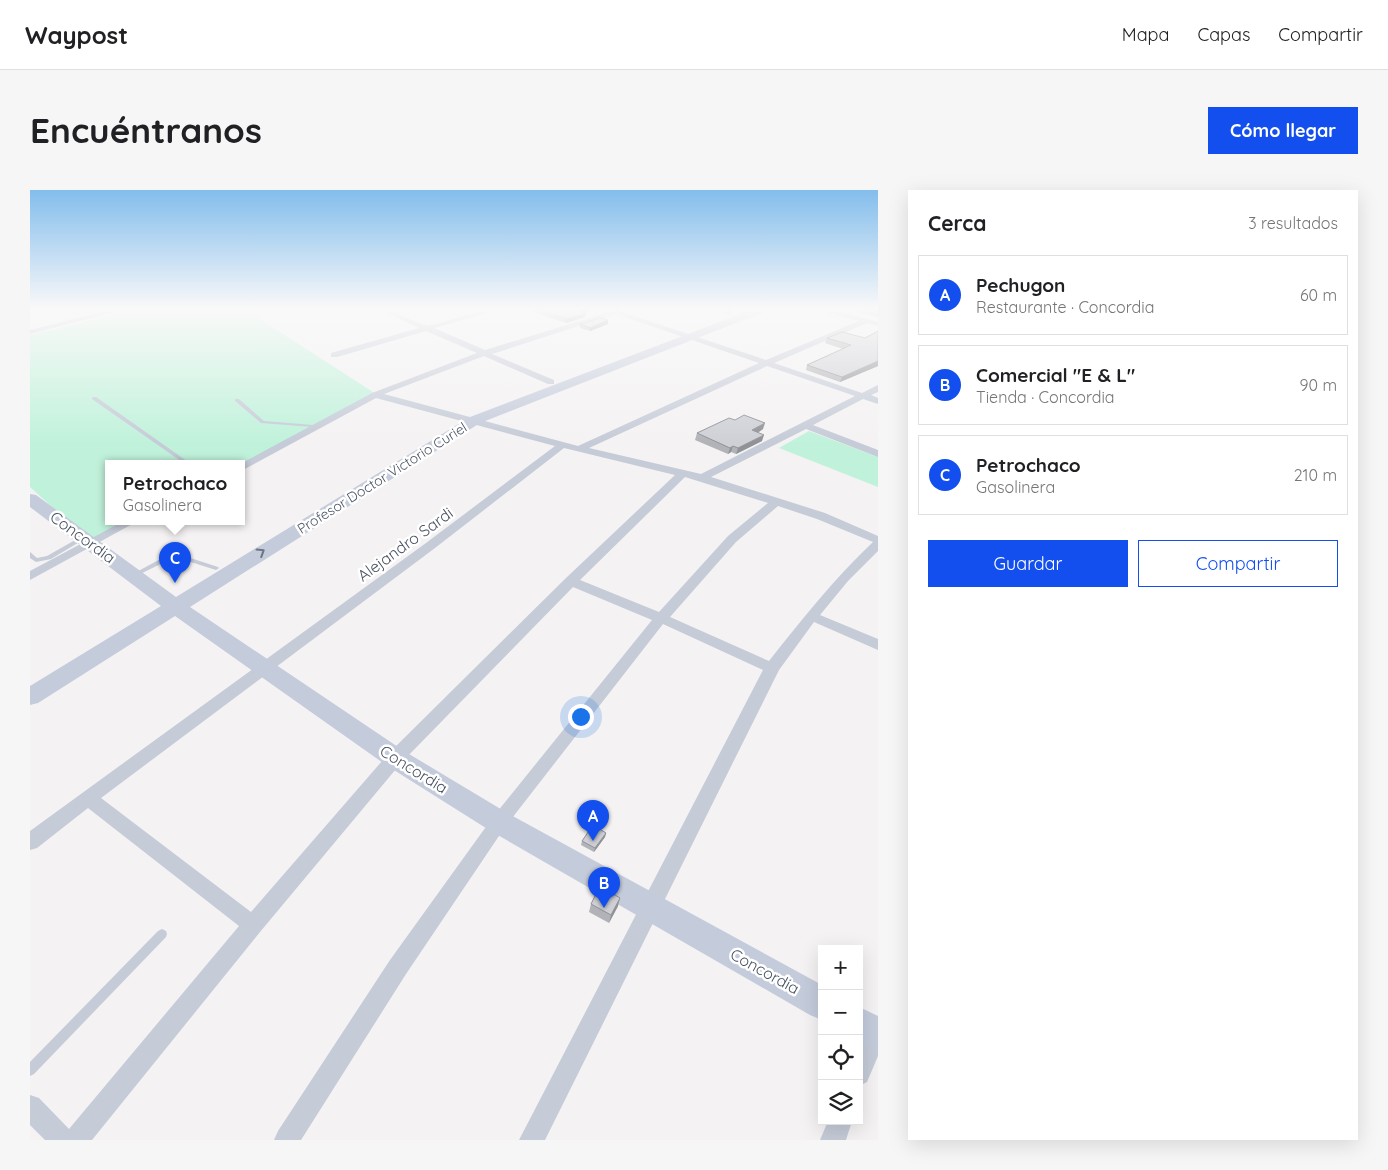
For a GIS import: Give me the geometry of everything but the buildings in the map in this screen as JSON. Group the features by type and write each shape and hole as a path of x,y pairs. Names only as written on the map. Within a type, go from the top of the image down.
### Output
{"main road":[{"name":"Profesor Doctor Victorio Curiel","path":"30,697 216,568 410,446 551,382 628,354"},
{"name":"Profesor Doctor Victorio Curiel","path":"30,679 170,601 469,419 633,354"},
{"name":"Concordia","path":"30,499 170,601 395,758 499,822 818,1001"}],"street":[{"path":"245,466 313,426 376,394 486,354"},
{"path":"488,354 551,382"},
{"path":"742,354 878,400"},
{"path":"579,449 787,354"},
{"path":"702,478 807,426 878,388"},
{"path":"376,394 562,445 702,478 821,516 878,542 810,616 772,668 532,1140"},
{"path":"807,426 878,454"},
{"name":"Alejandro Sardi","path":"30,842 264,666 425,550 562,445"},
{"path":"76,1140 252,925 395,758 571,581 682,474"},
{"path":"287,1140 398,967 499,822 661,618 732,539 777,502"},
{"path":"30,576 88,540 123,525"},
{"path":"571,581 661,618 772,668"},
{"path":"810,616 878,645"},
{"path":"88,798 252,925"},
{"path":"863,1061 873,1030"},
{"path":"30,1108 62,1140"},
{"path":"833,1140 839,1125"}],"lane":[{"path":"94,398 182,460"},
{"path":"237,400 263,422 313,426"},
{"path":"30,554 36,560 46,559 88,540"},
{"path":"134,574 175,555 216,568"},
{"path":"30,1070 162,934"}],"green space":[{"path":"30,354 315,354 376,394 245,462 245,460 105,460 105,525 129,525 93,544 30,487"},
{"path":"809,431 878,457 878,487 779,448"}],"place":[{"name":"Petrochaco","path":"175,583"},
{"name":"Pechugon","path":"593,841"},
{"name":"Comercial \"E & L\"","path":"604,908"}]}
